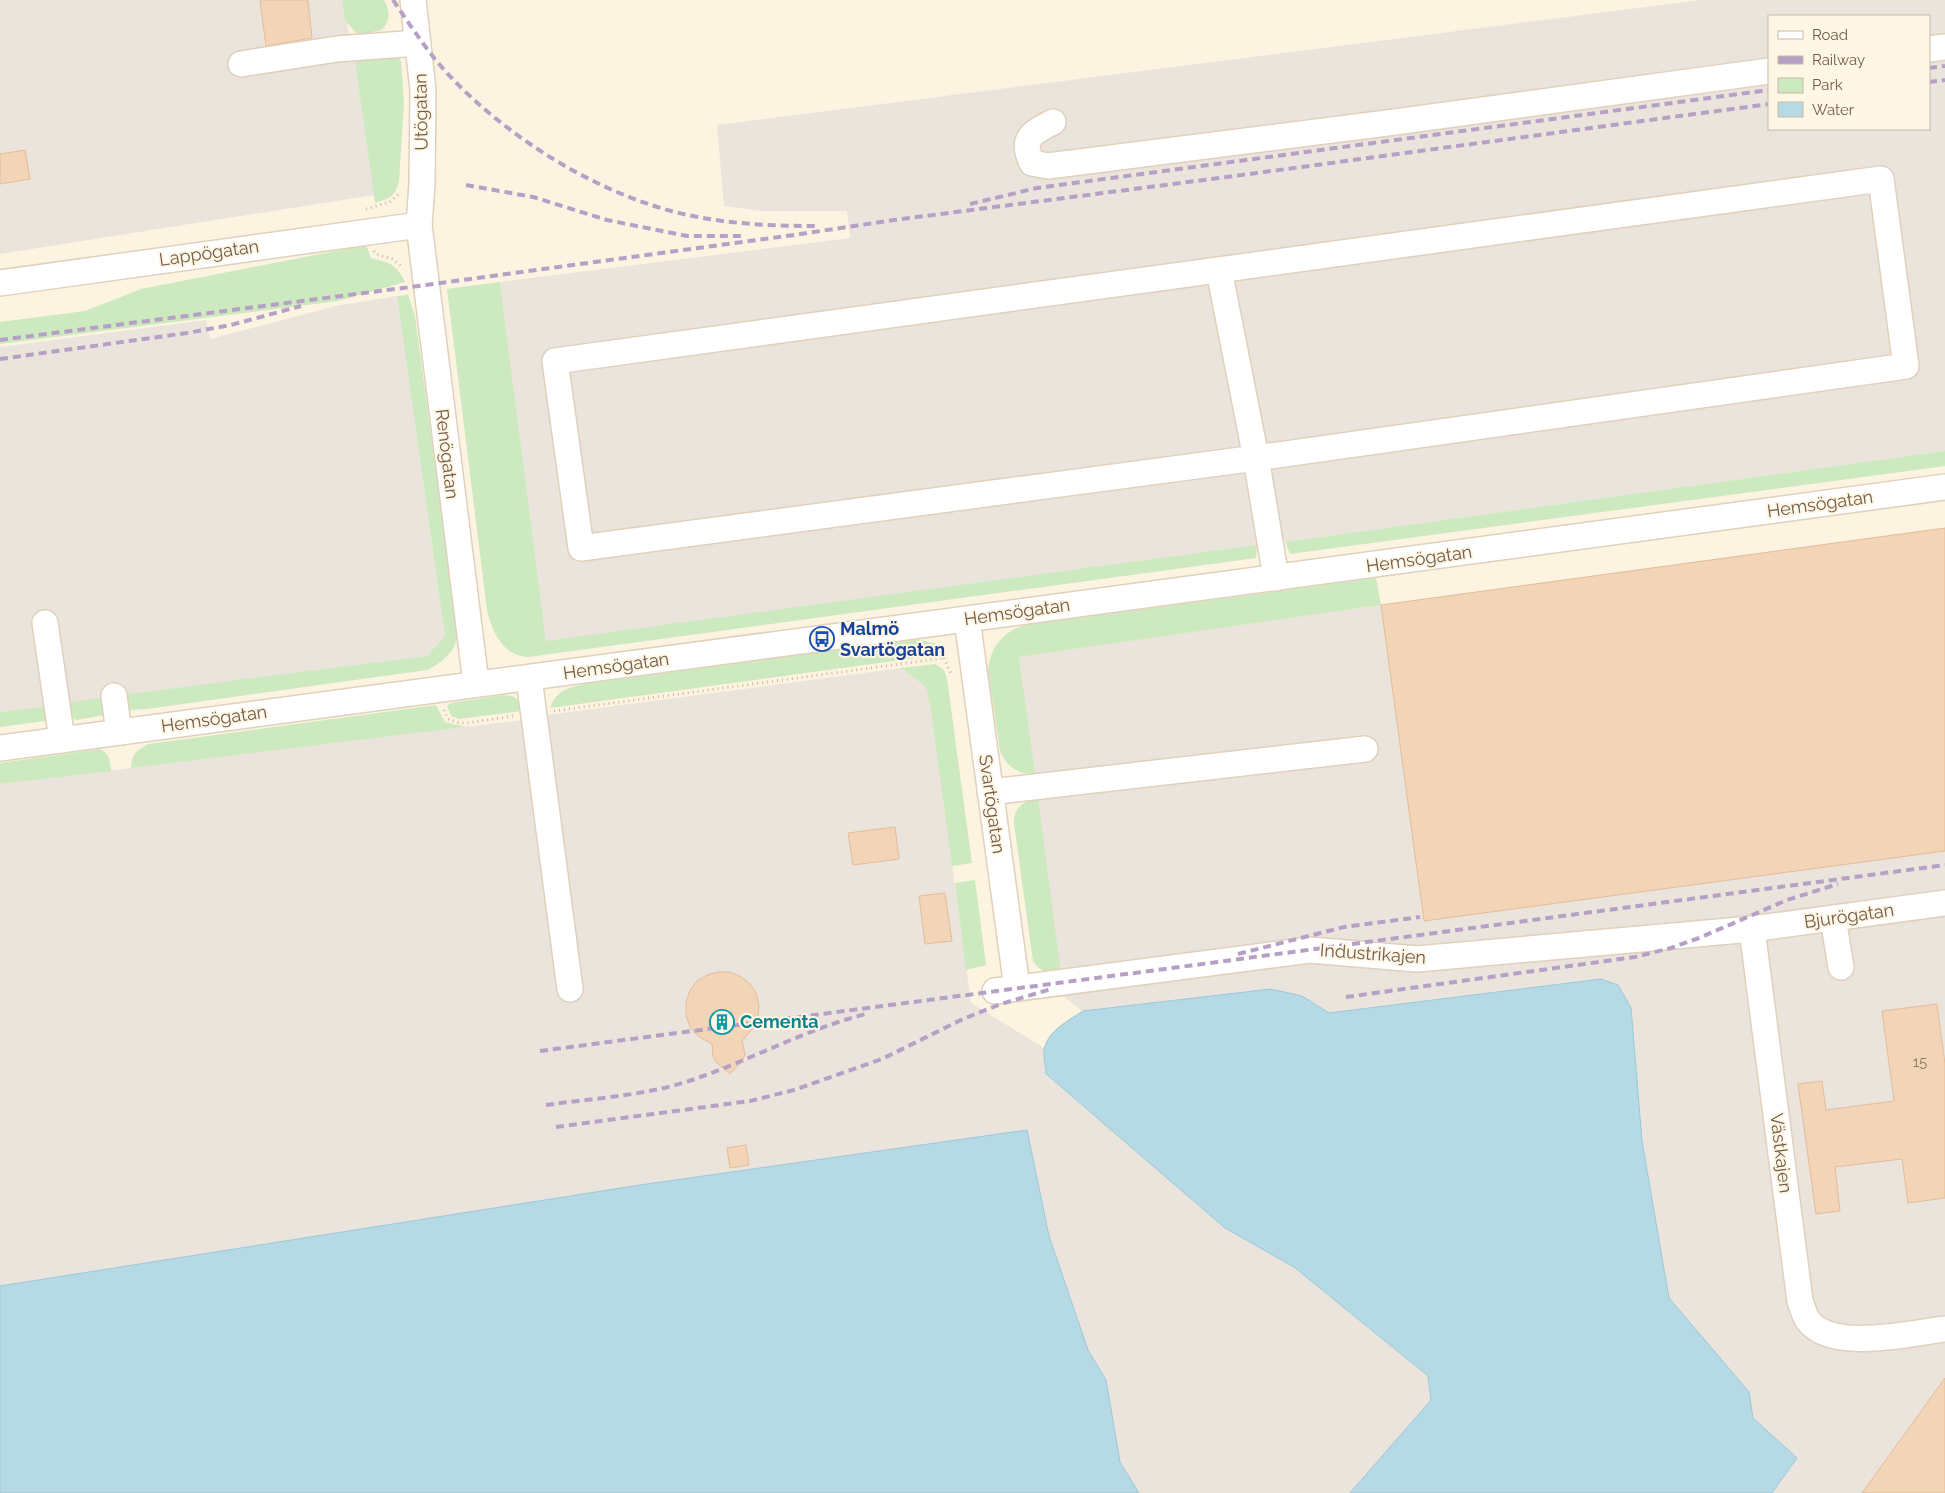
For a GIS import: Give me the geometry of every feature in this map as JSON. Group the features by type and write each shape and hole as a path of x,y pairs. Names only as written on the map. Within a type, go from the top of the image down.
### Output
{"street":[{"name":"Utögatan","path":"413,0 423,90 422,184 418,225"},
{"path":"241,64 337,49 418,43"},
{"path":"1930,49 1945,47"},
{"path":"1053,122 1034,132 1027,142 1027,152 1032,163 1048,166 1405,121 1768,71"},
{"path":"1881,179 1906,366 1256,458 581,548 555,361 1881,179"},
{"name":"Lappögatan","path":"0,283 363,221 418,225"},
{"name":"Renögatan","path":"418,225 476,683"},
{"path":"1219,270 1256,458 1276,578"},
{"name":"Hemsögatan","path":"0,748 1945,487"},
{"name":"Svartögatan","path":"967,619 990,792 1006,989"},
{"path":"45,623 62,740"},
{"path":"530,678 570,989"},
{"path":"114,696 119,732"},
{"path":"990,792 1365,749"},
{"name":"Bjurögatan","path":"1752,929 1945,903"},
{"path":"1833,918 1841,967"},
{"name":"Industrikajen","path":"1006,989 1310,950 1417,959 1752,929"},
{"name":"Västkajen","path":"1752,929 1800,1301 1807,1320 1820,1331 1838,1337 1859,1339 1945,1328"}],"path":[{"path":"363,221 376,254 392,259 401,265 406,272"},
{"path":"439,688 441,704 448,719 467,723 944,658"}],"shaded area":[{"path":"0,0 342,0 355,61 374,195 0,254"},
{"path":"1701,0 1945,0 1945,451 1285,542 1279,526 1257,529 1257,545 546,642 500,282 850,238 847,211 761,211 724,206 717,125"},
{"path":"397,296 445,636 427,656 0,712 0,347 206,320 210,339 336,306"},
{"path":"1945,528 1945,1493 1772,1493 1797,1458 1753,1418 1749,1392 1669,1298 1642,1141 1631,1008 1601,979 1329,1013 1302,996 1271,989 1082,1011 1063,996 1019,657 1381,605"},
{"path":"901,668 926,687 971,1003 1044,1048 1046,1075 1225,1228 1294,1267 1428,1376 1431,1400 1350,1493 1139,1493 1120,1462 1106,1380 1088,1350 1049,1236 1026,1130 640,1185 0,1286 0,784 523,720 555,778 547,715"}],"green space":[{"path":"342,0 384,0 389,12 387,23 382,30 358,35 345,20"},
{"path":"397,56 401,61 404,102 399,181 394,194 385,200 375,203 355,61"},
{"path":"366,245 371,258 395,267 405,282 338,301 0,344 0,322 85,311 141,289"},
{"path":"500,282 546,641 1257,545 1256,558 528,657 519,656 505,647 500,641 492,626 487,610 447,289"},
{"path":"408,295 415,316 458,634 451,651 438,664 427,670 129,710 122,695 427,656 445,636 397,296"},
{"path":"1945,451 1945,466 1290,554 1285,542"},
{"path":"1376,578 1381,605 1019,657 1035,774 1023,773 1013,768 1000,751 988,670 992,654 999,641 1017,628 1025,625"},
{"path":"915,640 928,641 945,650 938,655 550,708 561,692 572,687 591,683"},
{"path":"935,664 944,670 947,679 972,863 952,866 926,687 901,668"},
{"path":"504,695 512,696 519,700 522,711 459,719 451,716 447,706 450,703"},
{"path":"106,697 104,715 77,720 71,717 67,703"},
{"path":"436,705 445,722 466,727 131,768 132,760 136,753 149,744"},
{"path":"47,706 47,719 45,721 0,727 0,712"},
{"path":"100,749 108,756 111,771 0,784 0,763"},
{"path":"1038,798 1061,974 1038,968 1033,961 1014,824 1015,814 1020,806"},
{"path":"975,880 986,965 966,970 955,883"}],"water":[{"path":"1601,979 1618,985 1631,1008 1642,1141 1669,1298 1749,1392 1753,1418 1797,1458 1772,1493 1350,1493 1431,1400 1428,1376 1294,1267 1225,1228 1046,1074 1044,1053 1047,1040 1061,1026 1083,1011 1271,989 1302,996 1329,1013"},
{"path":"1027,1130 1049,1236 1088,1350 1106,1380 1120,1462 1139,1493 0,1493 0,1286 640,1185"}],"building":[{"path":"260,0 308,0 312,38 266,46"},
{"path":"25,150 30,179 0,184 0,154"},
{"path":"1945,528 1945,851 1424,921 1381,605"},
{"path":"895,827 899,859 853,865 848,833"},
{"path":"945,893 952,941 925,944 919,896"},
{"name":"Cementa","path":"718,972 730,972 740,976 750,984 756,993 759,1005 754,1027 742,1041 745,1054 743,1060 730,1074 716,1062 713,1056 712,1044 698,1036 690,1027 686,1015 686,1002 690,990 697,981 707,975"},
{"path":"1937,1004 1945,1064 1945,1198 1908,1203 1902,1159 1835,1167 1840,1211 1816,1214 1798,1084 1822,1081 1826,1110 1894,1101 1882,1011"},
{"path":"746,1145 749,1165 730,1168 727,1148"},
{"path":"1945,1378 1945,1493 1862,1493"}],"railway":[{"path":"393,0 433,56 470,96 523,139 582,175 644,203 693,216 782,226 819,226"},
{"path":"1930,68 1945,66"},
{"path":"1930,82 1945,80"},
{"path":"970,204 1037,188 1768,90"},
{"path":"0,340 426,285 894,220 1768,104"},
{"path":"466,185 533,197 607,220 687,236 741,236"},
{"path":"0,359 187,333 231,325 301,306"},
{"path":"540,1051 1945,865"},
{"path":"1346,997 1635,957 1671,948 1699,938 1787,900 1838,884"},
{"path":"1238,954 1344,927 1420,917"},
{"path":"556,1127 750,1101 794,1090 882,1059 963,1019 1001,1004 1051,989"},
{"path":"546,1105 656,1090 692,1080 800,1036 866,1014"}],"place":[{"name":"Malmö Svartögatan","path":"822,639"},
{"name":"Cementa","path":"722,1022"}]}
